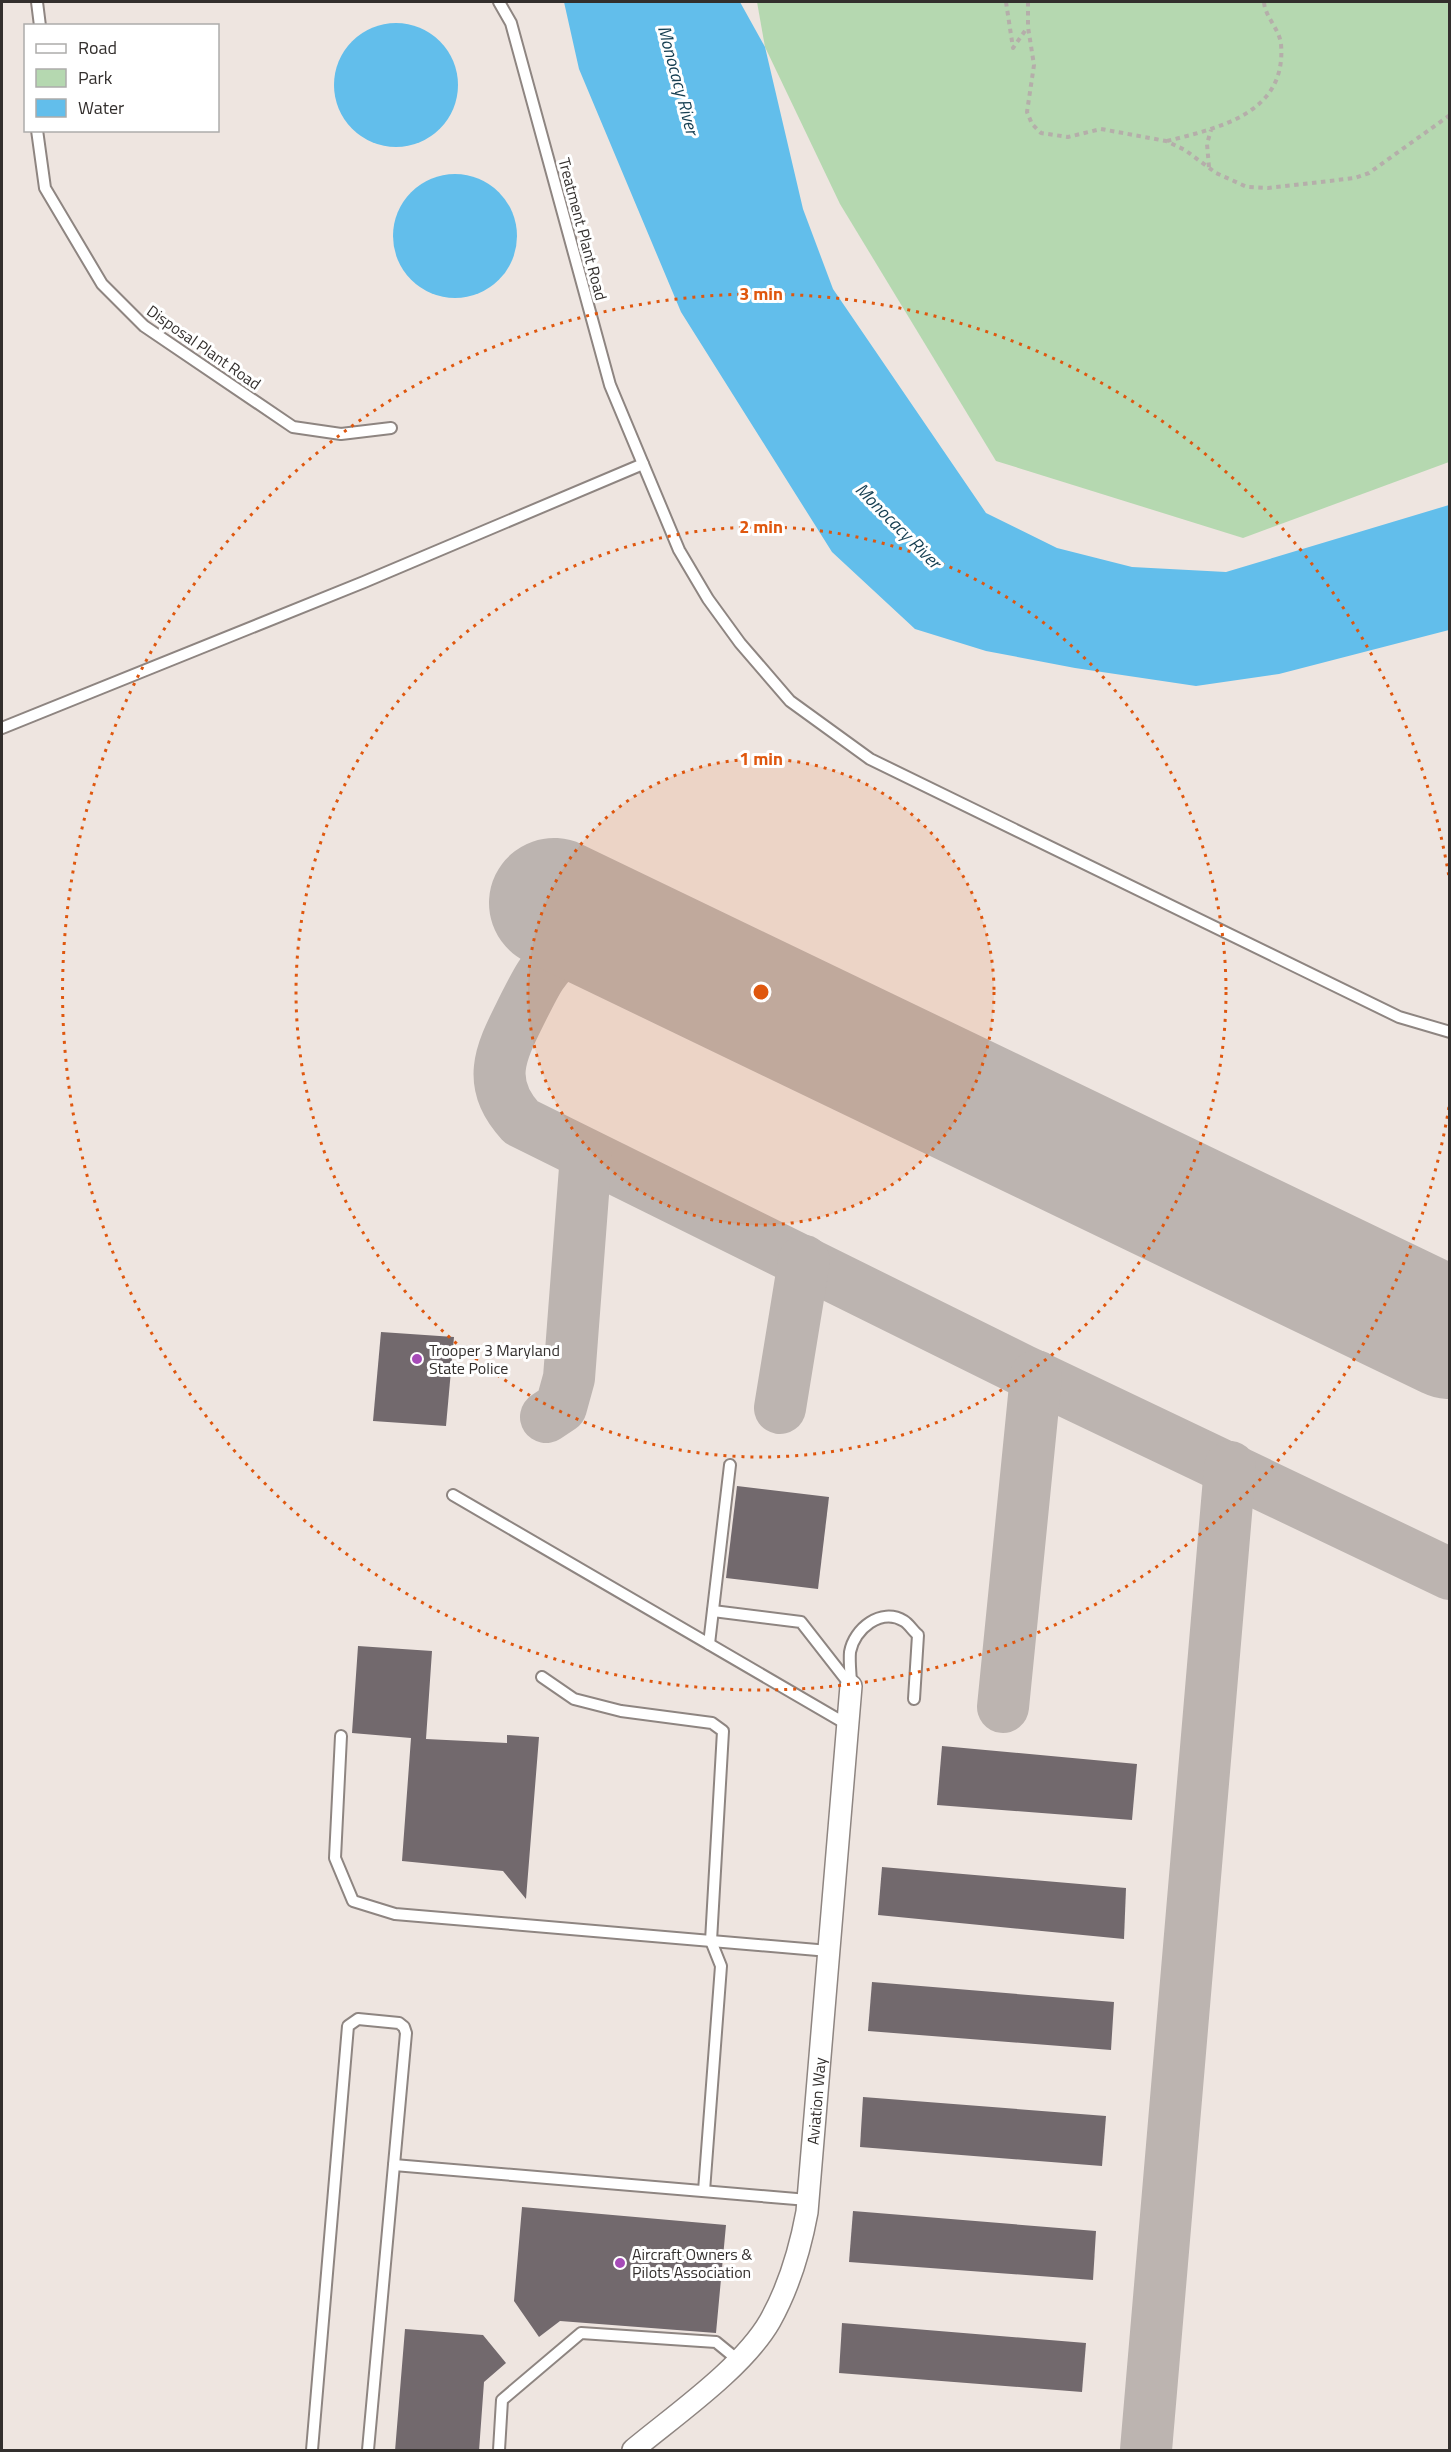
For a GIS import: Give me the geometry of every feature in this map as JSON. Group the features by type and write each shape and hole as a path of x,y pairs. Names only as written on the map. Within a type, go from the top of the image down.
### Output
{"street":[{"name":"Aviation Way","path":"633,2451 738,2360 769,2323 787,2287 801,2241 808,2200 851,1686"}],"lane":[{"path":"37,2 40,24"},
{"name":"Treatment Plant Road","path":"499,2 511,23 610,385 679,550 708,599 740,643 790,701 870,759 1399,1017 1449,1032"},
{"name":"Disposal Plant Road","path":"37,132 45,188 102,284 144,326 293,427 341,434 391,428"},
{"path":"2,728 364,582 643,464"},
{"path":"710,1644 730,1466"},
{"path":"453,1495 848,1725"},
{"path":"713,1611 801,1622 851,1686"},
{"path":"851,1686 850,1651 868,1622 886,1616 903,1621 918,1635 914,1699"},
{"path":"542,1677 574,1699 621,1712 712,1723 723,1731 711,1941 720,1966 704,2191"},
{"path":"341,1736 335,1858 354,1901 394,1914 829,1951"},
{"path":"312,2451 348,2026 358,2019 399,2023 404,2027 406,2033 368,2451"},
{"path":"394,2165 808,2200"},
{"path":"499,2451 502,2400 581,2333 716,2342 738,2360"}],"path":[{"path":"1006,2 1013,48 1028,27"},
{"path":"1028,2 1028,27 1034,65 1028,112 1032,124 1041,133 1068,137 1101,129 1166,141 1185,150 1209,168 1247,187 1268,188 1355,178 1369,173 1449,115"},
{"path":"1166,141 1211,129 1246,116 1256,108 1275,83 1281,44 1264,2"},
{"path":"1209,168 1207,144 1211,129"}],"green space":[{"path":"757,2 1449,2 1449,462 1243,538 996,461 840,204 765,47"}],"water":[{"name":"Monocacy River","path":"564,2 740,2 765,47 803,209 833,289 986,513 1057,548 1132,567 1226,572 1449,505 1449,630 1279,674 1196,686 1075,668 986,651 915,629 832,552 681,312 579,69"},
{"path":"396,23 420,27 440,41 454,61 458,85 454,109 440,129 420,143 396,147 372,143 352,129 338,109 334,85 338,61 352,41 372,27"},
{"path":"455,174 479,179 499,192 512,212 517,236 512,260 499,280 479,293 455,298 431,293 411,280 398,260 393,236 398,212 411,192 431,179"}],"building":[{"path":"381,1332 454,1337 446,1426 373,1421"},
{"path":"737,1486 829,1497 818,1589 726,1578"},
{"path":"358,1646 432,1651 426,1739 507,1743 507,1735 539,1737 526,1899 503,1871 402,1861 411,1738 352,1733"},
{"path":"942,1746 1137,1764 1132,1820 937,1805"},
{"path":"882,1867 1126,1888 1124,1939 878,1915"},
{"path":"872,1982 1114,2002 1111,2050 868,2031"},
{"path":"863,2097 1106,2116 1102,2166 860,2147"},
{"name":"Aircraft Owners & Pilots Association","path":"522,2207 726,2225 716,2333 560,2321 539,2337 514,2301"},
{"path":"853,2211 1096,2231 1093,2280 849,2262"},
{"path":"842,2323 1086,2343 1082,2392 839,2373"},
{"path":"405,2329 483,2335 506,2363 484,2382 479,2451 395,2451"}],"taxiway":[{"path":"621,935 587,943 563,953 546,968 535,985 510,1035 500,1063 502,1092 509,1107 521,1122 1022,1370 1450,1574"},
{"path":"546,1417 561,1407 569,1378 586,1155"},
{"path":"780,1408 804,1261"},
{"path":"1003,1707 1036,1376"},
{"path":"1146,2450 1230,1467"}],"runway":[{"path":"554,903 1450,1334"}],"place":[{"name":"Trooper 3 Maryland State Police","path":"417,1359"},
{"name":"Aircraft Owners & Pilots Association","path":"620,2263"}]}
